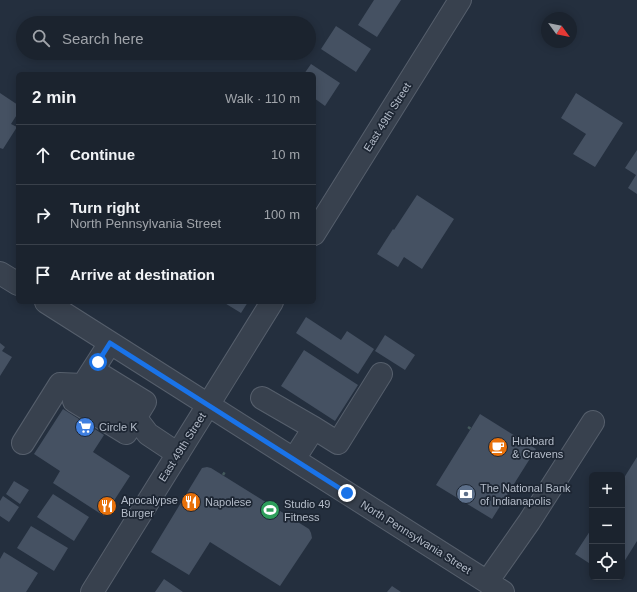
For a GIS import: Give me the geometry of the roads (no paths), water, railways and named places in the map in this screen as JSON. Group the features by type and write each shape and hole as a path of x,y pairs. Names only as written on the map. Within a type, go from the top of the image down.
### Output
{"street":[{"name":"East 49th Street","path":"316,231 460,0"},
{"path":"0,273 16,283"},
{"name":"North Pennsylvania Street","path":"49,304 497,589"},
{"name":"East 49th Street","path":"92,592 271,304"},
{"path":"23,443 60,384 88,377 110,343"},
{"path":"262,398 338,443 381,374"},
{"path":"88,377 135,418 148,434 178,454"},
{"path":"497,589 529,522 593,422"},
{"path":"294,459 314,428"}],"place":[{"name":"Circle K","path":"85,427"},
{"name":"Hubbard & Cravens","path":"498,447"},
{"name":"The National Bank of Indianapolis","path":"466,494"},
{"name":"Napolese","path":"191,502"},
{"name":"Apocalypse Burger","path":"107,506"},
{"name":"Studio 49 Fitness","path":"270,510"}]}
